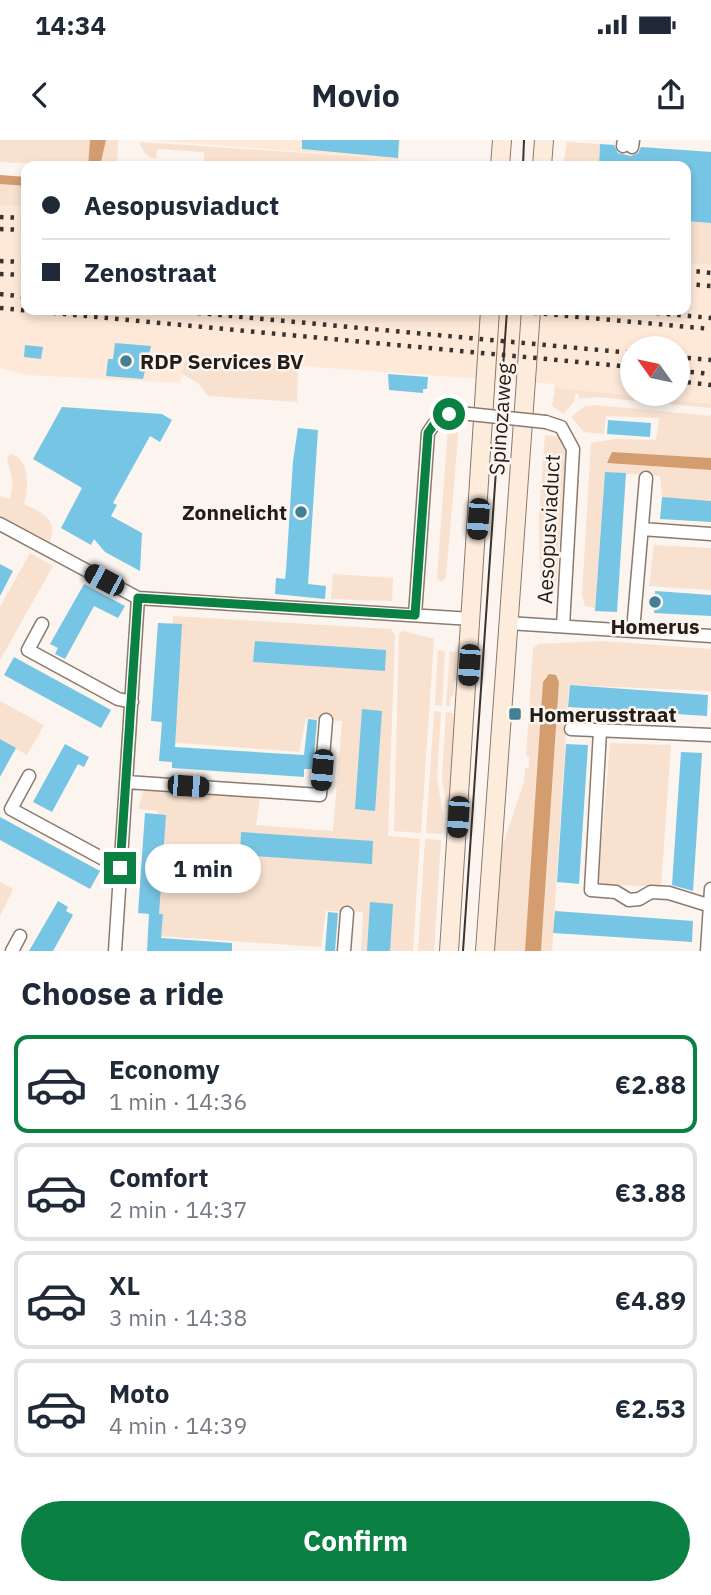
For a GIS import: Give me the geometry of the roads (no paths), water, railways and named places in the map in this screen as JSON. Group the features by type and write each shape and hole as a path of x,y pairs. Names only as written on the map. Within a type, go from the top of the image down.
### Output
{"main road":[{"path":"500,161 502,140"},
{"path":"542,161 544,140"},
{"name":"Spinozaweg","path":"449,951 491,315"},
{"name":"Spinozaweg","path":"485,951 531,315"}],"street":[{"name":"Aesopusviaduct","path":"415,615 428,433 439,417 460,413 546,422 561,427 573,449 563,626"},
{"path":"633,631 646,478"},
{"path":"0,524 138,598 472,619"},
{"path":"642,529 711,534"},
{"path":"115,951 138,598"},
{"path":"507,623 711,636"},
{"path":"42,624 28,650 118,699 132,702"},
{"path":"125,782 320,795 326,720"},
{"path":"570,729 711,735"},
{"path":"600,730 591,890 616,892 629,900 639,899 651,892 669,893 710,906"},
{"path":"29,776 11,808 120,868"},
{"path":"707,951 711,889"},
{"path":"344,951 347,913"},
{"path":"12,951 20,936"}],"tram line":[{"path":"523,161 524,140"},
{"path":"463,951 507,315"}],"railway":[{"path":"0,217 21,218"},
{"path":"0,229 21,230"},
{"path":"0,261 21,262"},
{"path":"691,271 711,273"},
{"path":"0,274 21,275"},
{"path":"691,284 711,286"},
{"path":"0,294 21,296"},
{"path":"0,308 21,310"},
{"path":"75,315 620,366"},
{"path":"220,315 620,352"},
{"path":"557,315 711,329"},
{"path":"679,315 711,318"},
{"path":"690,358 711,360"},
{"path":"690,372 711,374"},
{"path":"690,383 711,385"}],"place":[{"name":"RDP Services BV","path":"126,361"},
{"name":"Zonnelicht","path":"301,512"},
{"name":"Homerus","path":"655,602"},
{"name":"Homerusstraat","path":"515,714"}]}
